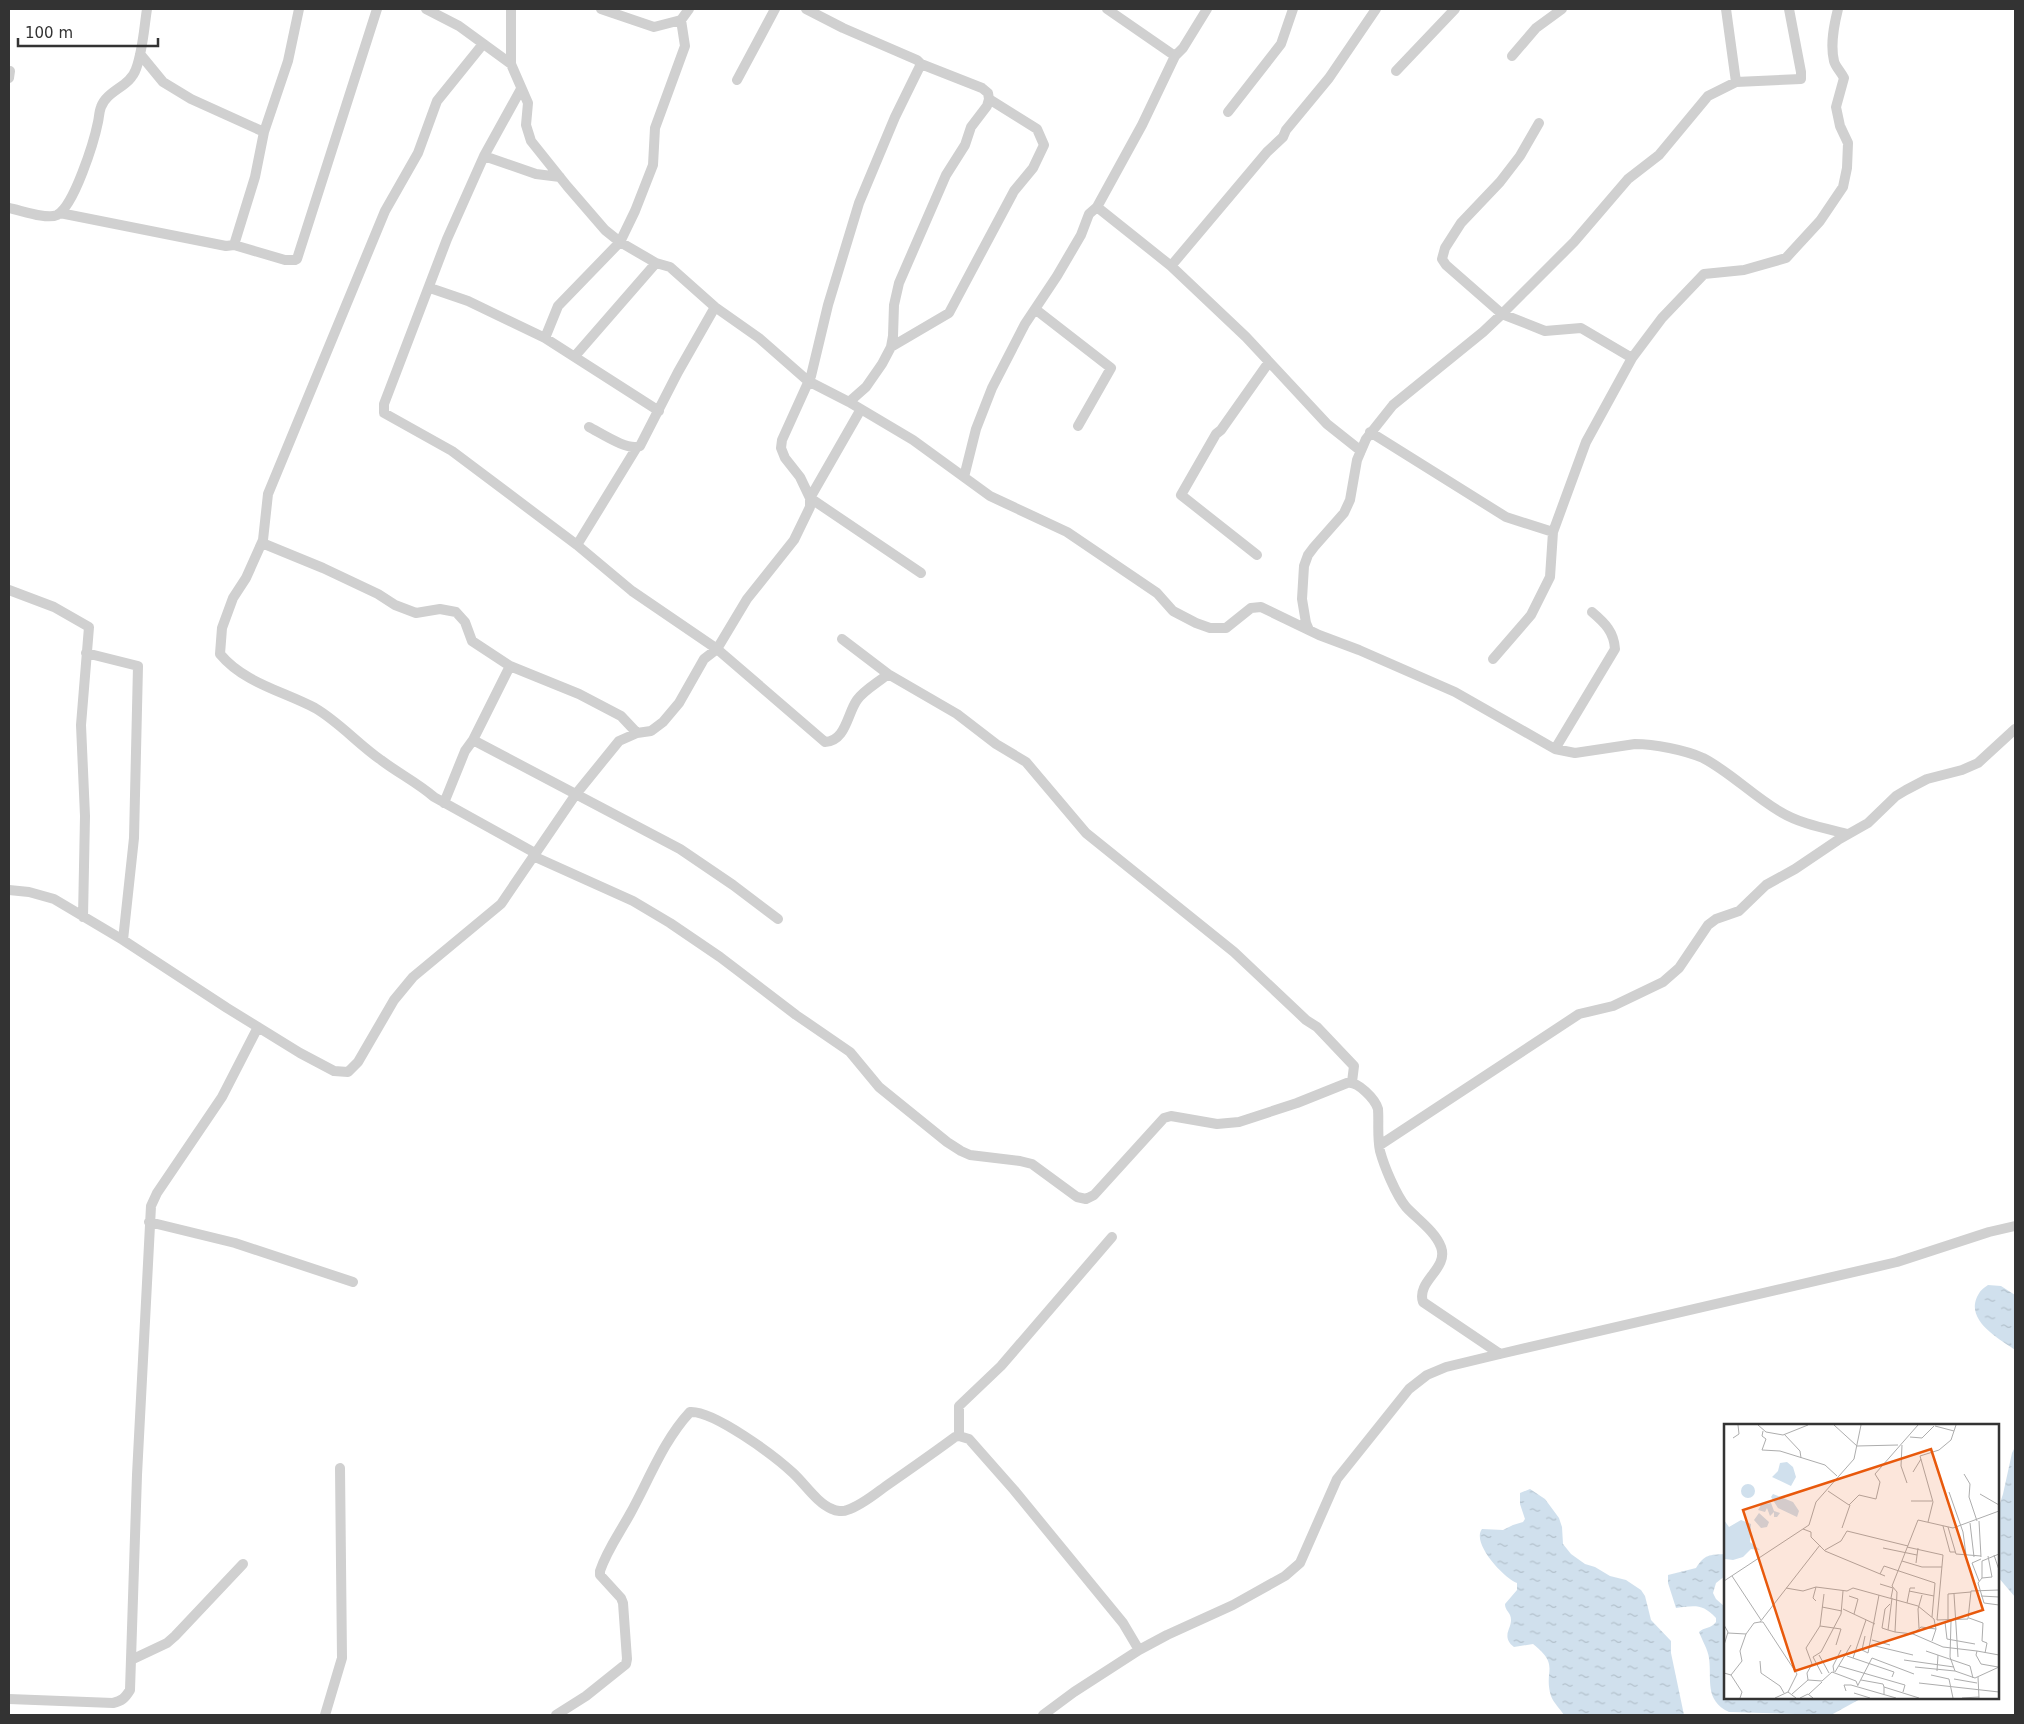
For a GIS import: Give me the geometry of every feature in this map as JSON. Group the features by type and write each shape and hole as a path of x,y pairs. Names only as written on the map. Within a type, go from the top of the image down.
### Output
{"street":[{"path":"9,208 49,217 60,213 70,202 89,155 101,107 107,98 130,80 136,71 147,9"},
{"path":"234,245 255,177 264,132 288,61 299,9"},
{"path":"60,213 226,246 234,245 285,260 297,259 377,9"},
{"path":"426,9 459,26 512,64"},
{"path":"511,9 512,64 528,103 526,125 531,141 606,230 620,242 656,263 670,267 715,307 759,338 808,382 849,402 913,440 990,496 1067,532 1157,592 1173,611 1210,628 1226,628 1252,608 1258,606 1455,692 1555,749 1575,753 1645,744 1691,754 1713,764 1743,787 1804,824 1848,834"},
{"path":"601,9 654,27 681,20 690,9"},
{"path":"737,80 775,9"},
{"path":"806,9 922,64 982,88 988,93 989,99 987,106 972,127 966,145 946,175 899,284 894,305 891,347 866,387 849,402"},
{"path":"1107,9 1175,56"},
{"path":"964,477 976,428 992,388 1025,324 1057,276 1081,235 1089,214 1096,207 1142,125 1175,56 1183,48 1205,9"},
{"path":"1228,112 1281,44 1293,9"},
{"path":"1171,266 1267,152 1283,137 1286,130 1329,78 1376,9"},
{"path":"1396,71 1455,9"},
{"path":"1512,56 1536,28 1562,9"},
{"path":"1726,9 1736,82"},
{"path":"1310,630 1306,623 1302,599 1304,566 1308,555 1337,523 1347,507 1360,451 1370,432 1393,405 1502,314 1574,242 1628,179 1658,155 1708,96 1736,82 1801,79 1789,9"},
{"path":"1493,660 1530,615 1550,577 1553,532 1586,442 1632,358 1662,318 1704,274 1744,270 1786,258 1820,221 1843,187 1848,143 1840,126 1836,107 1844,78 1834,63 1834,30 1838,9"},
{"path":"545,338 558,306 620,242 635,210 652,165 655,128 685,46 681,20"},
{"path":"484,44 437,102 418,153 385,211 268,494 262,543 246,578 233,598 222,628 220,654 230,667 258,683 280,691 316,709 334,721 380,760 444,803 534,855 633,901 670,923 850,1052 879,1088 961,1151 970,1155 1032,1164 1077,1197 1086,1198 1094,1195 1164,1118 1171,1116 1218,1124 1240,1122 1352,1082"},
{"path":"140,54 163,82 191,99 264,132"},
{"path":"9,890 29,892 54,899 123,940 258,1027 334,1072 348,1072 358,1062 394,1000 413,977 502,904 576,794 619,741 637,733 651,731 664,722 679,703 704,659 717,649 747,599 794,540 810,507 810,498 800,477 785,458 781,448 782,440 813,369 828,305 860,204 895,117 922,64"},
{"path":"9,71 9,78"},
{"path":"521,89 484,156 447,239 430,288 384,404 384,413 452,451 577,545 632,591 717,649 825,742 832,741 842,733 858,699 888,674"},
{"path":"891,347 949,313 1014,191 1033,168 1044,145 1037,129 989,99"},
{"path":"1540,123 1520,156 1500,182 1461,223 1442,255 1446,266 1502,314 1545,331 1582,328 1632,358"},
{"path":"484,156 536,174 560,177"},
{"path":"1096,207 1171,266 1240,332 1327,424 1360,451"},
{"path":"575,356 656,263"},
{"path":"430,288 468,301 545,338 659,411"},
{"path":"577,545 637,447 644,442 678,372 715,307"},
{"path":"1035,309 1110,368 1078,426"},
{"path":"1257,555 1181,495 1216,434 1222,430 1269,362"},
{"path":"810,498 861,409"},
{"path":"589,427 621,444 637,447"},
{"path":"1370,432 1506,517 1553,532"},
{"path":"810,498 921,573"},
{"path":"262,543 323,568 378,594 395,605 416,613 440,609 456,612 465,622 472,641 510,666 579,694 621,716 637,733"},
{"path":"9,590 54,607 89,627 81,725 85,816 83,916"},
{"path":"1555,749 1615,649 1615,642 1606,624 1592,612"},
{"path":"842,639 888,674 957,714 996,744 1026,762 1086,834 1234,952 1306,1020 1316,1027 1354,1066 1352,1082"},
{"path":"86,653 138,666 134,838 123,940"},
{"path":"444,803 465,751 474,740 510,666"},
{"path":"1380,1145 1580,1014 1613,1006 1663,982 1679,968 1708,925 1716,919 1739,911 1766,885 1795,870 1848,834 1868,823 1896,796 1906,790 1927,779 1962,770 1978,763 2015,729"},
{"path":"474,740 680,849 733,885 778,919"},
{"path":"9,1699 113,1703 126,1697 130,1690 137,1475 151,1206 156,1193 222,1096 258,1027"},
{"path":"1352,1082 1376,1103 1378,1109 1380,1152 1398,1195 1405,1206 1435,1236 1442,1248 1442,1258 1423,1288 1421,1296 1423,1302 1500,1354"},
{"path":"149,1222 235,1243 353,1282"},
{"path":"1043,1715 1074,1692 1139,1650 1167,1634 1233,1605 1285,1576 1300,1563 1337,1479 1409,1389 1427,1375 1446,1367 1500,1354 1897,1262 1989,1232 2015,1226"},
{"path":"959,1436 959,1406 1001,1366 1112,1237"},
{"path":"556,1715 586,1696 626,1664 628,1659 621,1598 600,1575 600,1571 610,1545 629,1516 664,1448 681,1421 690,1412 697,1411 707,1415 756,1444 792,1472 825,1505 833,1510 841,1511 848,1510 872,1496 959,1436"},
{"path":"959,1436 969,1440 1014,1490 1123,1623 1139,1650"},
{"path":"325,1715 342,1658 340,1468"},
{"path":"130,1660 167,1643 243,1564"}],"water":[{"path":"1988,1285 2001,1286 2015,1295 2015,1350 1993,1335 1976,1314 1977,1297 1981,1290"},
{"path":"2015,1447 2015,1597 1999,1578 1999,1506"},
{"path":"1530,1489 1545,1499 1559,1518 1562,1527 1563,1544 1571,1554 1585,1564 1595,1567 1610,1576 1626,1580 1641,1590 1645,1596 1651,1620 1671,1641 1671,1653 1684,1715 1564,1715 1551,1696 1549,1663 1541,1651 1533,1644 1514,1647 1510,1643 1507,1635 1511,1619 1505,1604 1517,1590 1517,1583 1511,1580 1490,1559 1481,1543 1480,1535 1482,1529 1503,1530 1523,1522 1525,1519 1520,1504 1520,1493"},
{"path":"1724,1554 1724,1577 1716,1583 1713,1593 1716,1599 1724,1606 1724,1699 1860,1699 1831,1715 1729,1712 1721,1707 1712,1695 1708,1655 1699,1632 1714,1624 1716,1618 1711,1613 1698,1607 1676,1608 1668,1583 1668,1575 1696,1568 1702,1560 1708,1556"}]}
